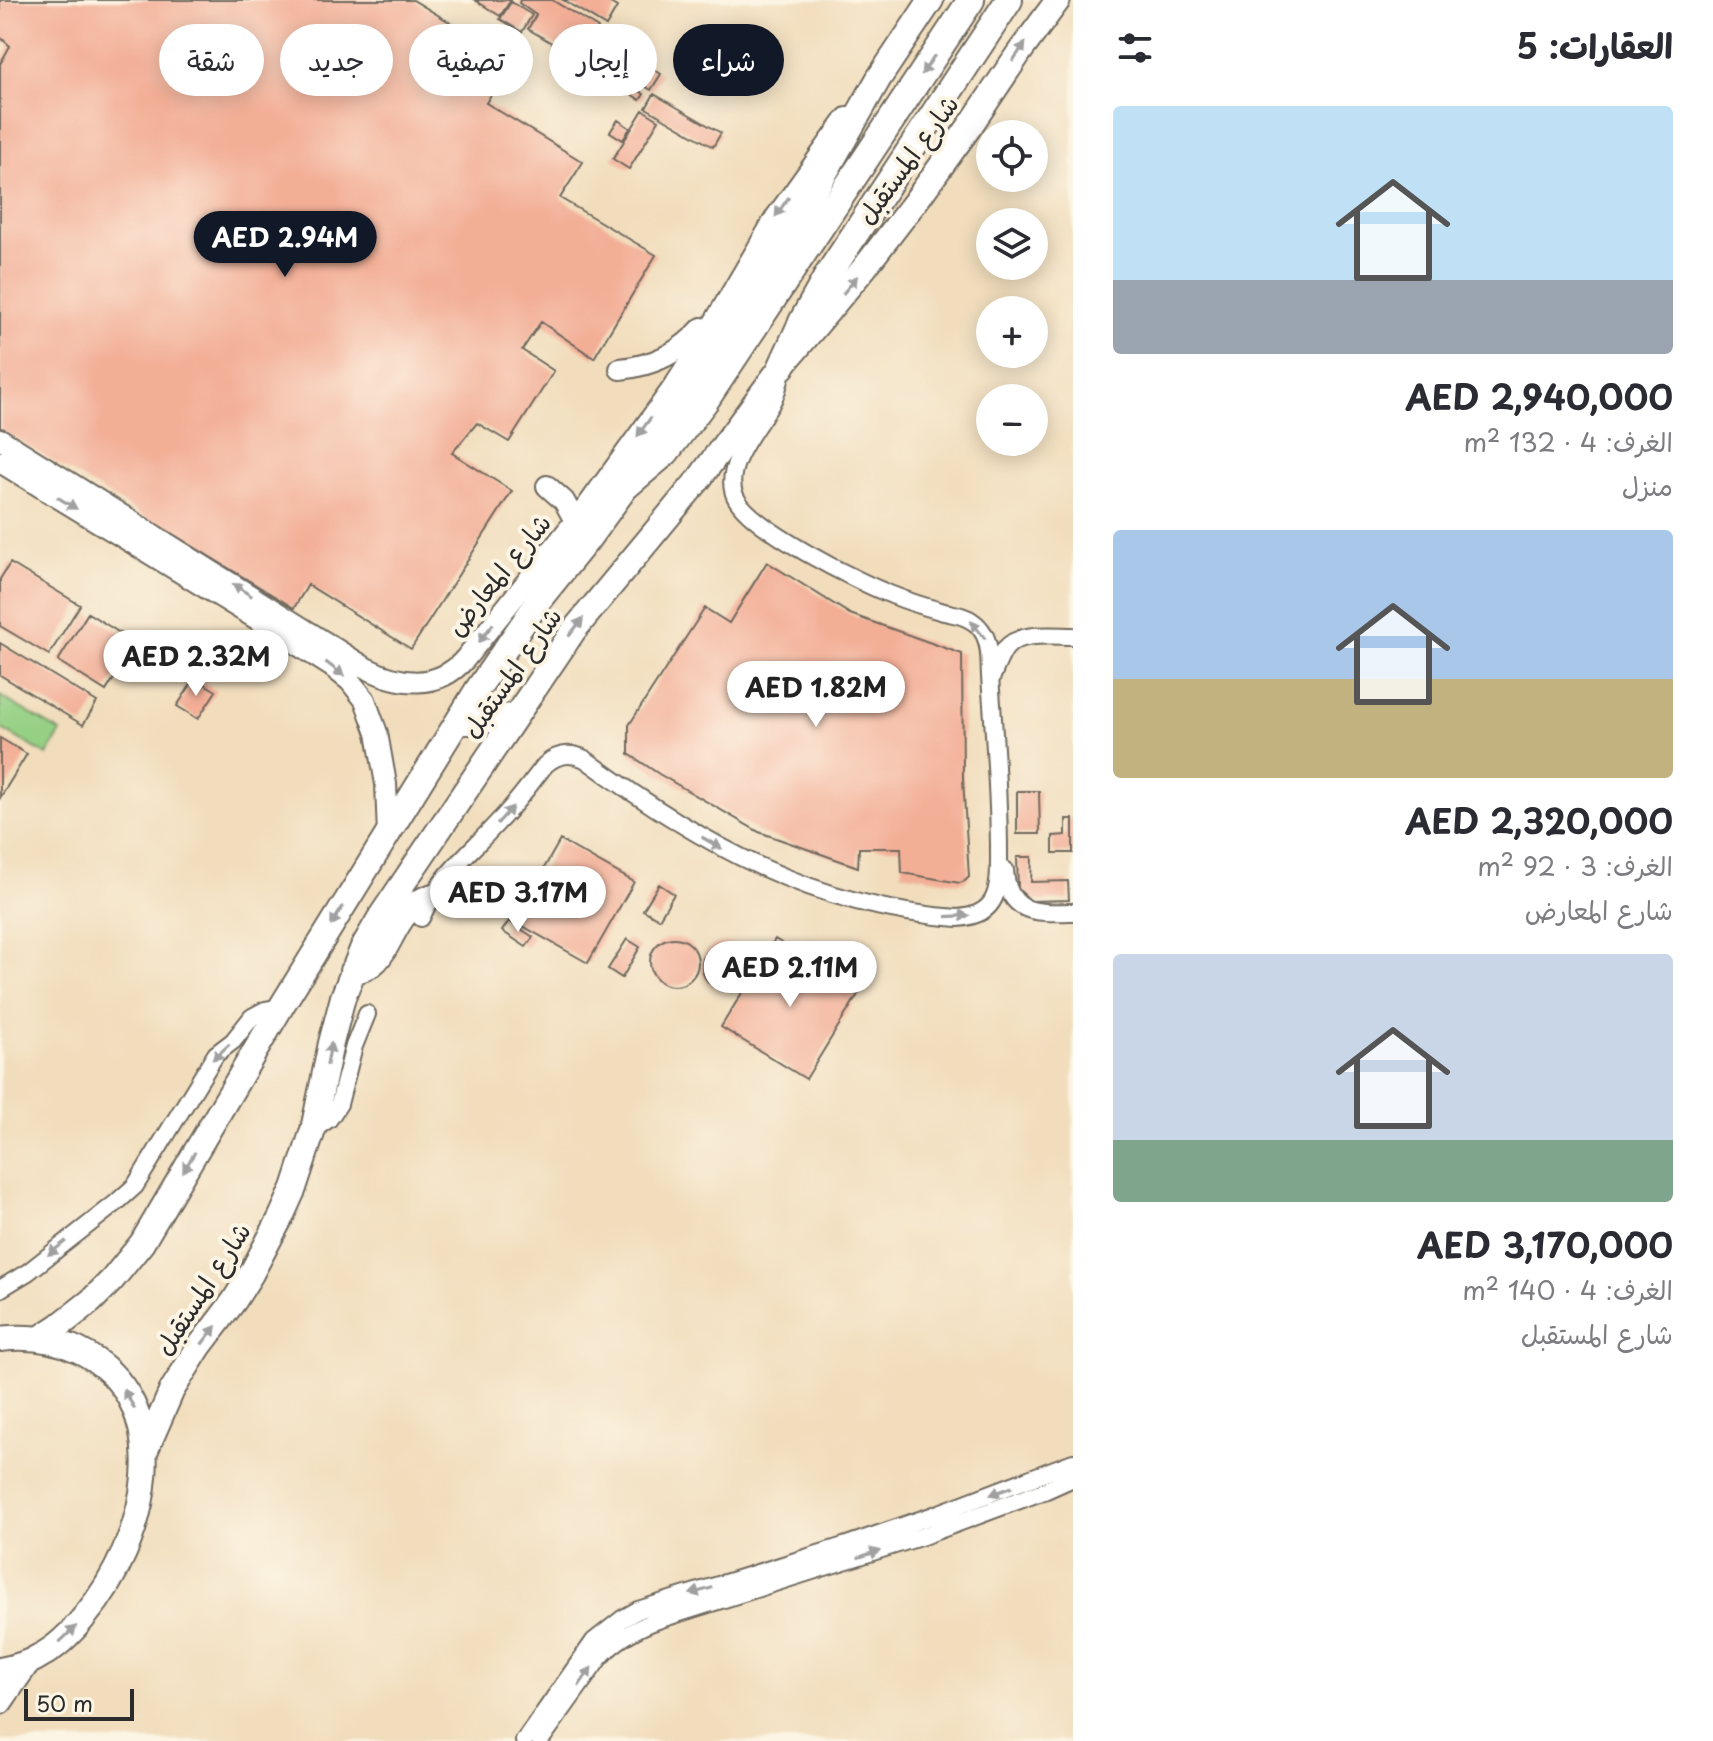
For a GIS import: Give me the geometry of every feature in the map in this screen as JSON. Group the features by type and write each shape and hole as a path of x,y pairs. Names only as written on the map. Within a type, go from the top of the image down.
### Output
{"highway":[{"path":"627,485 666,452 705,401 971,0"},
{"path":"782,366 828,275 1009,0"}],"main road":[{"name":"شارع المستقبل","path":"39,1339 91,1301 142,1243 281,1007 484,679 580,531 627,485 732,329 787,240 879,78 931,0"},
{"name":"شارع المستقبل","path":"145,1452 185,1368 234,1301 267,1246 294,1188 313,1130 336,1020 352,971 381,916 574,630 699,479 782,366 915,202 1058,0"},
{"path":"548,555 580,531"},
{"path":"459,722 516,715"},
{"path":"352,971 366,969 377,960 405,912 417,902 433,896"},
{"path":"0,1339 39,1339 72,1348 110,1373 135,1409 145,1452 137,1516 126,1550 110,1582 89,1611 54,1648 27,1663 0,1670"},
{"path":"0,1702 27,1663"}],"street":[{"name":"شارع المعارض","path":"580,531 704,340 776,217 833,136 879,78"},
{"path":"620,369 649,364 682,347 731,294"},
{"path":"421,918 450,870 508,812 545,765 565,755 585,759 710,842 764,869 820,891 900,911 958,918 982,911 994,898 998,890 999,841 993,706 987,640 978,625 971,620 893,596 839,571 771,530 739,504 733,492 732,478 742,450 772,402 781,379 782,366"},
{"name":"شارع المعارض","path":"0,439 366,668 390,679 431,681 459,666 548,555"},
{"path":"0,462 260,621 350,681 365,700 377,733 386,784 383,842"},
{"path":"547,486 564,501 580,531"},
{"path":"990,680 1003,652 1014,641 1025,637 1073,636"},
{"path":"999,841 1008,889 1017,903 1040,913 1073,912"},
{"path":"0,1289 28,1272 126,1195 143,1174 213,1058 233,1041 252,1017 281,1007"},
{"path":"313,1130 329,1119 339,1104 354,1046 367,1014"},
{"path":"524,1741 594,1641 638,1610 874,1536 1073,1462"},
{"path":"540,1741 600,1657 634,1629 935,1531 1073,1478"}],"green space":[{"path":"0,696 61,732 47,755 0,728"}],"building":[{"path":"0,0 413,0 453,24 409,24 409,96 490,96 486,103 583,162 560,198 656,255 594,358 541,322 522,350 554,371 509,442 477,423 452,453 512,491 411,649 308,585 294,608 0,429 0,64 10,46 0,37"},
{"path":"475,0 511,0 500,16"},
{"path":"520,0 552,0 591,24 549,24 549,41 533,32 531,24 536,15 519,3"},
{"path":"563,0 605,0 617,7 607,24"},
{"path":"511,2 532,15 527,24 508,24 500,19"},
{"path":"653,96 657,96 721,133 713,147 646,108"},
{"path":"643,110 659,120 629,169 613,159"},
{"path":"618,120 630,128 623,140 610,132"},
{"path":"767,562 850,614 962,654 963,779 969,877 965,881 960,883 902,873 901,848 859,848 858,867 759,832 629,754 629,725 705,608 729,623"},
{"path":"10,563 80,605 49,655 0,626 0,579"},
{"path":"88,613 136,643 106,691 58,661"},
{"path":"0,643 97,702 83,725 0,675"},
{"path":"195,678 216,691 198,719 177,706"},
{"path":"0,738 27,754 0,798"},
{"path":"1017,791 1039,791 1040,834 1017,834"},
{"path":"1066,819 1073,819 1073,853 1053,853 1053,836 1066,835"},
{"path":"560,840 634,882 588,963 514,921"},
{"path":"1017,857 1032,857 1031,882 1068,881 1069,900 1031,901 1018,889"},
{"path":"659,884 674,894 659,919 643,910"},
{"path":"509,921 533,937 526,947 502,931"},
{"path":"674,938 691,945 698,962 691,979 674,986 657,979 650,962 657,945"},
{"path":"627,939 640,947 622,978 608,969"},
{"path":"775,939 860,991 806,1079 721,1027"},
{"path":"725,943 741,950 748,966 741,982 725,989 709,982 702,966 709,950"}]}
